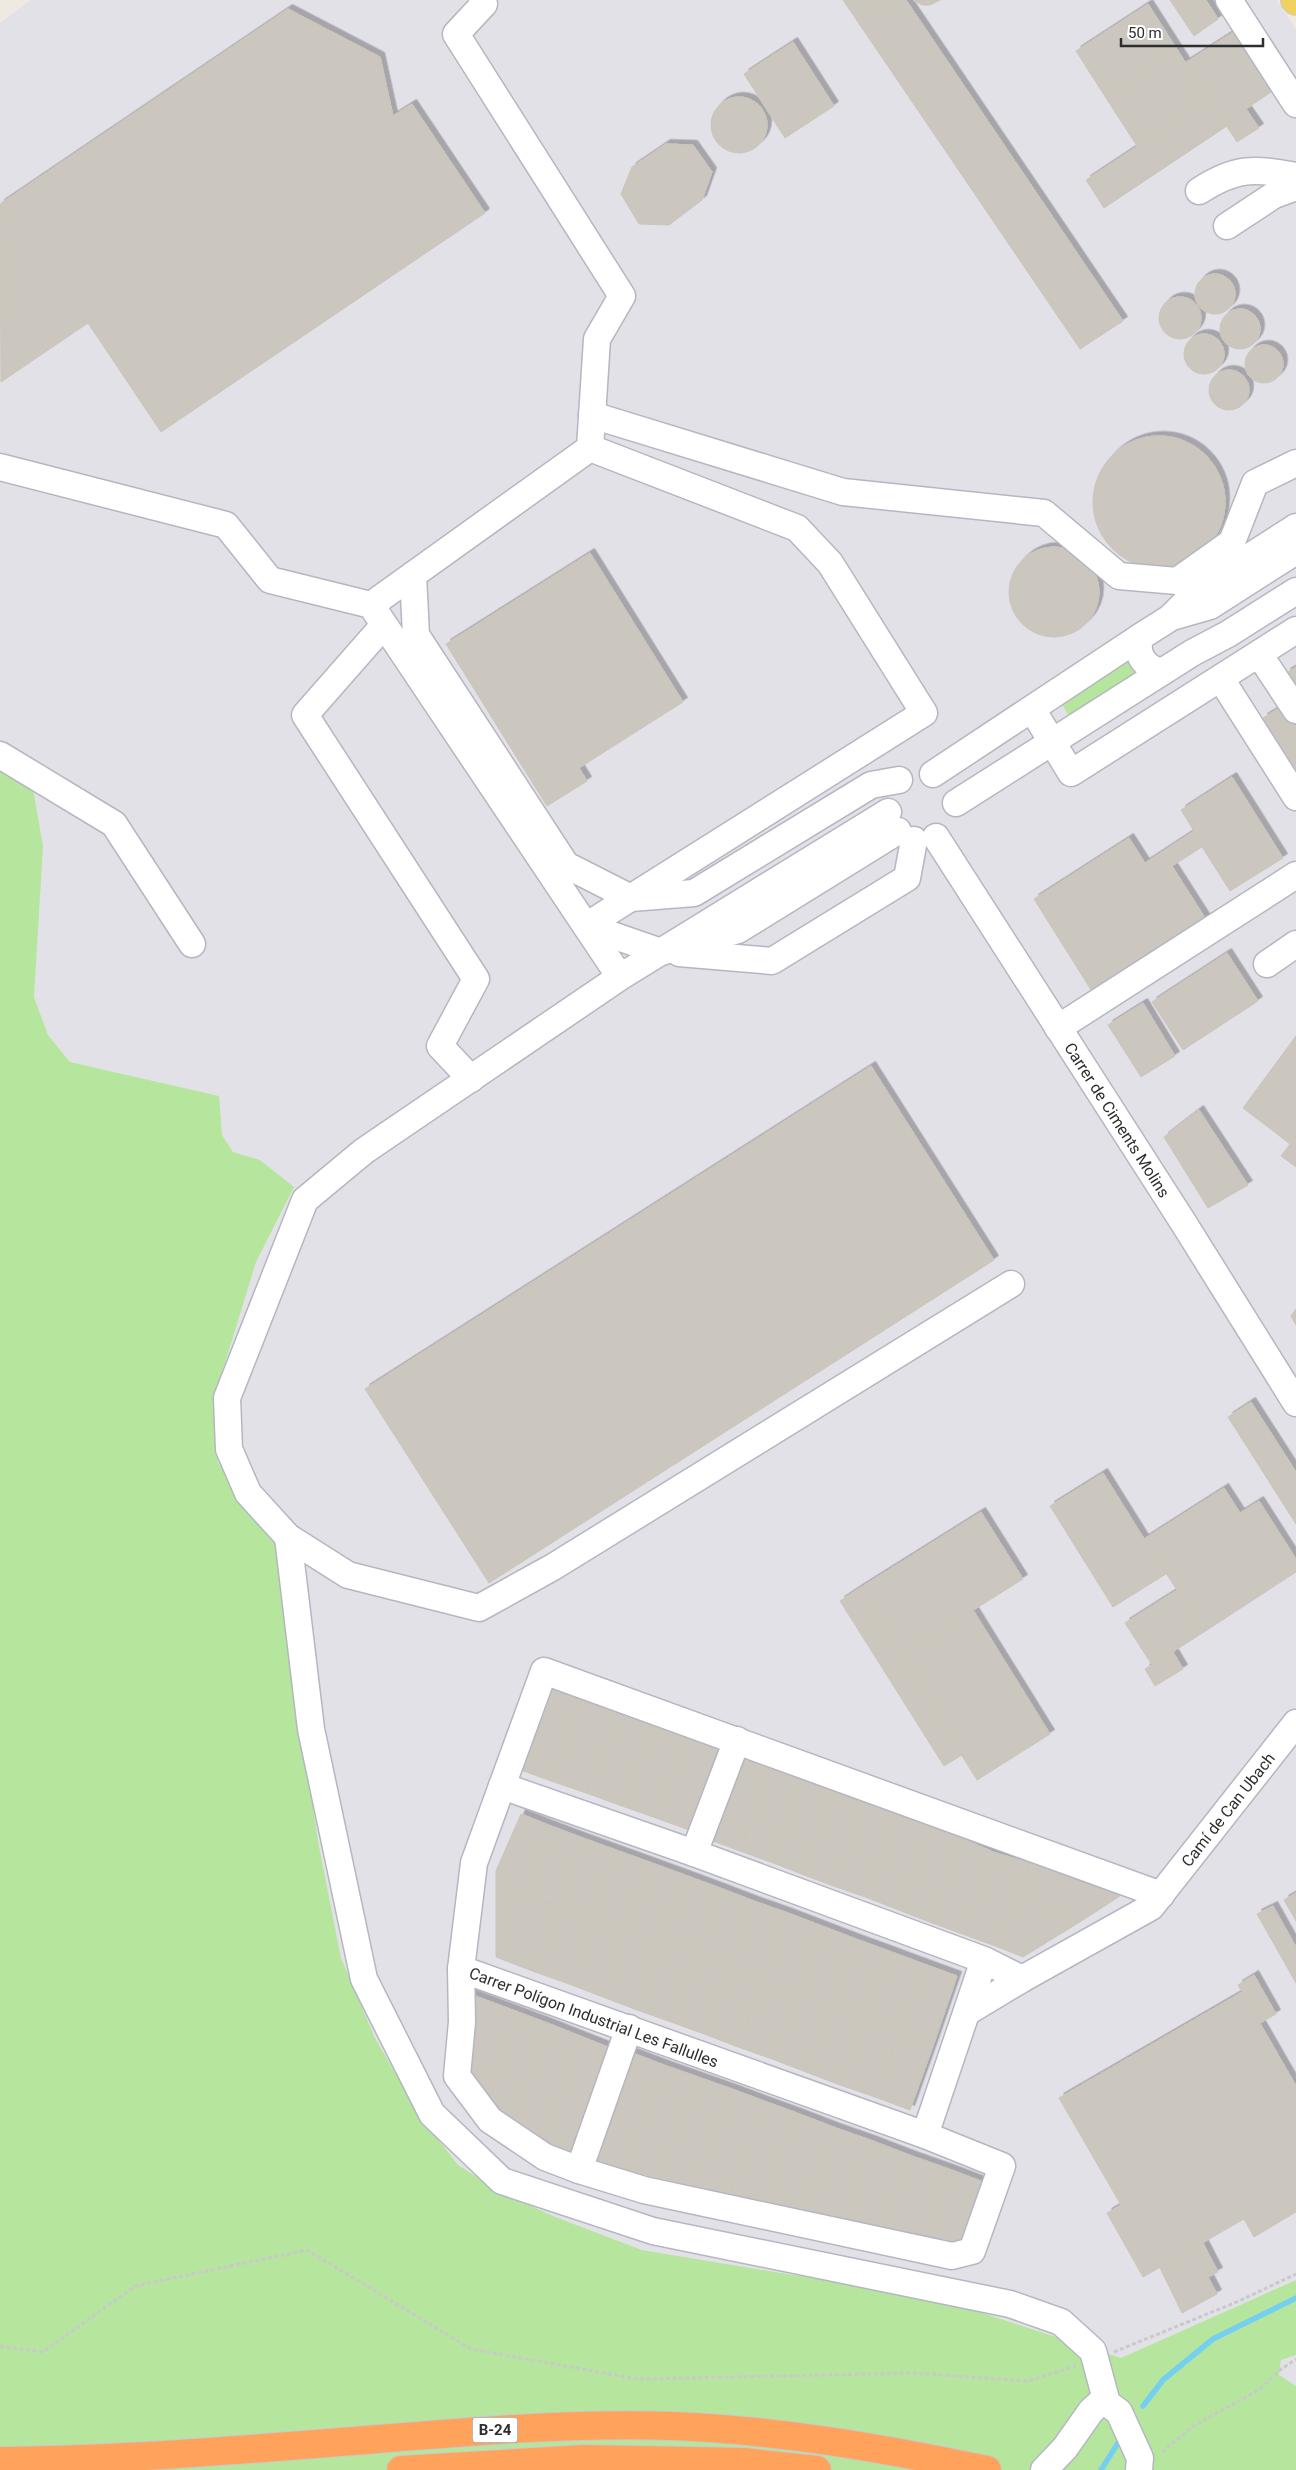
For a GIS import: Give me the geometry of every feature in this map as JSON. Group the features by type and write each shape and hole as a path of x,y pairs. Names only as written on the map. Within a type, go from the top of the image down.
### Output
{"highway":[{"name":"B-24","path":"0,2461 89,2460 469,2431 564,2427 669,2426 780,2434 865,2446 987,2470"},
{"name":"B-24","path":"401,2470 584,2459 744,2462 817,2470"}],"street":[{"path":"482,0 484,4 456,34 622,296 597,339 590,448"},
{"path":"1229,0 1296,104"},
{"path":"1199,191 1234,172 1266,170 1296,176"},
{"path":"1227,226 1274,195 1296,187"},
{"path":"592,415 843,492 1044,514 1119,576 1177,581 1232,542 1255,483 1296,463"},
{"path":"471,1079 440,1046 476,979 305,715 378,615 413,575 590,448"},
{"path":"586,926 924,713 830,563 797,528 590,448"},
{"path":"0,468 226,525 270,580 378,615 620,977"},
{"path":"933,774 1170,618 1199,589 1296,527"},
{"path":"1170,618 1210,606 1296,550"},
{"path":"1192,653 1216,616 1296,564"},
{"path":"413,575 416,635 566,865 631,898 694,893 871,785 899,780 909,774 922,772 942,778 950,787 956,803 953,821 946,830 909,830 661,952 620,977 364,1151 305,1200 227,1398 230,1449 248,1493 288,1537 348,1576 479,1608 553,1567 1011,1284"},
{"path":"956,803 1192,653 1228,634 1296,591"},
{"path":"1032,709 1070,773 1296,630"},
{"path":"1140,637 1138,650 1142,659 1153,670 1162,672"},
{"path":"1259,654 1296,710"},
{"path":"1221,679 1296,797"},
{"path":"0,755 114,824 192,944"},
{"path":"586,926 661,952 772,961 907,878 909,830 891,791 899,780"},
{"name":"Carrer de Ciments Molins","path":"909,830 1058,1028 1183,1222 1296,1403"},
{"path":"1058,1028 1296,875"},
{"path":"1267,964 1296,944"},
{"path":"288,1537 311,1729 364,1979 432,2114 502,2181 653,2231 1010,2304 1061,2322 1093,2351 1107,2403"},
{"name":"Carrer Polígon Industrial Les Fallulles","path":"579,2170 644,2190 952,2256 972,2251 1002,2166 925,2135 461,1969 474,1863 544,1671 737,1740"},
{"name":"Camí de Can Ubach","path":"1161,1895 1296,1723"},
{"path":"694,1853 737,1740 1161,1895 1151,1907 1022,1978 967,2012"},
{"path":"502,1786 694,1853 984,1960 1022,1978"},
{"path":"925,2135 984,1960"},
{"path":"461,1969 462,2022 457,2076 490,2120 545,2157 579,2170 629,2028"},
{"path":"1044,2470 1065,2448 1091,2411 1101,2402 1107,2403 1119,2412 1140,2458 1147,2464"}],"path":[{"path":"0,2346 43,2352 135,2286 308,2250 471,2349 638,2379 914,2373 1028,2381 1096,2359 1238,2301 1296,2274"},
{"path":"1147,2464 1192,2427 1260,2389 1280,2370 1296,2359"}],"shaded area":[{"path":"31,0 1277,0 1296,30 1296,2280 1121,2358 939,2299 642,2250 553,2216 501,2192 458,2165 420,2116 375,2038 341,1958 318,1841 237,1493 218,1462 219,1383 256,1262 293,1187 260,1160 233,1152 222,1135 218,1096 70,1062 48,1035 34,997 42,846 0,770 0,23"},
{"path":"1296,2355 1296,2386 1279,2376 1281,2360"}],"green space":[{"path":"1127,660 1135,674 1069,716 1060,701"},
{"path":"0,770 33,789 43,846 34,997 48,1035 70,1062 219,1096 222,1135 233,1152 260,1160 294,1187 256,1262 219,1383 218,1462 237,1493 274,1536 318,1841 341,1958 375,2038 420,2116 458,2165 501,2192 553,2216 642,2250 939,2299 1121,2358 1296,2280 1296,2355 1281,2360 1279,2375 1296,2386 1296,2470 0,2470"}],"building":[{"path":"843,0 906,0 1123,321 1080,349"},
{"path":"913,0 940,0 930,5 922,5"},
{"path":"1170,0 1206,0 1218,19 1194,36"},
{"path":"1148,4 1178,51 1106,98 1076,51"},
{"path":"288,9 380,57 393,116 412,104 485,213 161,432 88,323 1,382 0,204"},
{"path":"1235,31 1274,90 1246,109 1259,128 1237,142 1185,63"},
{"path":"793,42 834,106 785,138 744,74"},
{"path":"1178,51 1209,99 1137,146 1106,98"},
{"path":"739,97 750,99 759,105 765,114 767,125 765,136 759,145 750,151 739,153 728,151 719,145 713,136 711,125 713,114 719,105 728,99"},
{"path":"1209,99 1227,126 1104,208 1086,180"},
{"path":"666,144 693,145 712,172 702,200 669,225 639,224 621,194 632,167"},
{"path":"1215,274 1229,280 1235,294 1229,308 1215,314 1201,308 1195,294 1201,280"},
{"path":"1180,297 1195,303 1201,318 1195,333 1180,339 1165,333 1159,318 1165,303"},
{"path":"1240,309 1254,315 1260,329 1254,343 1240,349 1226,343 1220,329 1226,315"},
{"path":"1200,334 1208,334 1215,337 1221,343 1224,354 1221,365 1215,371 1208,374 1200,374 1193,371 1187,365 1184,358 1184,350 1187,343 1193,337"},
{"path":"1264,345 1277,351 1283,364 1277,377 1264,383 1251,377 1245,364 1251,351"},
{"path":"1233,370 1240,373 1246,379 1249,390 1248,398 1240,407 1233,410 1225,410 1218,407 1210,398 1209,386 1212,379 1221,371"},
{"path":"1159,436 1172,437 1184,441 1206,455 1220,477 1224,489 1224,515 1220,527 1206,549 1184,563 1172,567 1159,568 1146,567 1134,563 1112,549 1098,527 1094,515 1093,502 1094,489 1098,477 1112,455 1134,441 1146,437"},
{"path":"1054,547 1071,550 1086,560 1096,575 1099,592 1096,609 1086,624 1071,634 1054,637 1037,634 1022,624 1012,609 1009,592 1012,575 1022,560 1037,550"},
{"path":"590,553 683,702 579,768 587,781 547,806 446,644"},
{"path":"1296,667 1296,688 1286,673"},
{"path":"1286,704 1296,720 1296,769 1263,718"},
{"path":"1232,777 1283,858 1230,891 1202,847 1172,866 1207,921 1093,993 1034,899 1129,838 1145,863 1194,831 1181,810"},
{"path":"1227,953 1258,1001 1183,1050 1152,1002"},
{"path":"1143,1003 1175,1056 1141,1077 1108,1025"},
{"path":"1296,1036 1296,1167 1281,1156 1290,1144 1243,1108"},
{"path":"871,1066 994,1260 489,1583 365,1389"},
{"path":"1199,1110 1248,1185 1208,1208 1164,1137"},
{"path":"1296,1309 1296,1325 1291,1316"},
{"path":"1251,1402 1296,1472 1296,1524 1228,1417"},
{"path":"1103,1473 1166,1574 1113,1607 1050,1506"},
{"path":"1224,1488 1240,1513 1259,1501 1296,1559 1296,1572 1204,1632 1144,1539"},
{"path":"981,1512 1023,1579 900,1656 858,1589"},
{"path":"858,1589 962,1755 944,1766 840,1601"},
{"path":"1177,1590 1204,1632 1152,1665 1125,1623"},
{"path":"973,1610 1050,1734 977,1780 900,1656"},
{"path":"1173,1652 1183,1669 1155,1686 1145,1669"},
{"path":"550,1686 582,1698 551,1781 515,1768"},
{"path":"582,1698 618,1711 586,1793 551,1781"},
{"path":"618,1711 652,1723 622,1806 586,1793"},
{"path":"652,1723 688,1736 656,1818 622,1806"},
{"path":"688,1736 719,1747 689,1830 656,1818"},
{"path":"740,1757 771,1768 740,1851 710,1840"},
{"path":"771,1768 802,1780 773,1863 740,1851"},
{"path":"802,1780 835,1792 804,1875 773,1863"},
{"path":"835,1792 866,1803 836,1887 804,1875"},
{"path":"866,1803 898,1815 868,1898 836,1887"},
{"path":"521,1814 551,1826 527,1895 496,1884 496,1871"},
{"path":"898,1815 932,1827 901,1911 868,1898"},
{"path":"551,1826 583,1838 559,1907 527,1895"},
{"path":"932,1827 963,1839 932,1923 901,1911"},
{"path":"583,1838 616,1850 592,1919 559,1907"},
{"path":"963,1839 996,1853 965,1935 932,1923"},
{"path":"616,1850 652,1863 627,1931 592,1919"},
{"path":"996,1853 1030,1863 998,1947 965,1935"},
{"path":"652,1863 685,1875 661,1944 627,1931"},
{"path":"1030,1863 1120,1896 1083,1920 1017,1897"},
{"path":"685,1875 720,1888 696,1956 661,1944"},
{"path":"496,1884 559,1907 535,1972 496,1957"},
{"path":"720,1888 754,1901 730,1969 696,1956"},
{"path":"1296,1893 1296,1921 1284,1900"},
{"path":"1017,1897 1083,1920 1023,1957 998,1947"},
{"path":"754,1901 788,1913 763,1981 730,1969"},
{"path":"1273,1906 1296,1947 1296,1983 1257,1914"},
{"path":"559,1907 592,1919 569,1984 535,1972"},
{"path":"788,1913 822,1926 796,1993 763,1981"},
{"path":"592,1919 627,1931 603,1997 569,1984"},
{"path":"822,1926 856,1939 831,2006 796,1993"},
{"path":"627,1931 661,1944 637,2010 603,1997"},
{"path":"856,1939 889,1951 865,2018 831,2006"},
{"path":"661,1944 696,1956 671,2022 637,2010"},
{"path":"889,1951 924,1964 900,2031 865,2018"},
{"path":"696,1956 730,1969 704,2034 671,2022"},
{"path":"924,1964 957,1976 934,2043 900,2031"},
{"path":"730,1969 763,1981 738,2047 704,2034"},
{"path":"1254,1975 1276,2014 1260,2023 1238,1985"},
{"path":"763,1981 796,1993 772,2059 738,2047"},
{"path":"1242,1992 1296,2086 1296,2212 1254,2237 1244,2219 1143,2277 1107,2213 1121,2205 1059,2098"},
{"path":"796,1993 831,2006 806,2072 772,2059"},
{"path":"470,1994 518,2012 485,2099 468,2078"},
{"path":"831,2006 865,2018 840,2085 806,2072"},
{"path":"518,2012 550,2024 512,2127 485,2099"},
{"path":"865,2018 900,2031 875,2097 840,2085"},
{"path":"550,2024 580,2036 542,2143 512,2127"},
{"path":"900,2031 934,2043 910,2110 875,2097"},
{"path":"580,2036 613,2049 572,2159 542,2143"},
{"path":"630,2052 664,2065 625,2170 590,2162"},
{"path":"664,2065 698,2077 660,2178 625,2170"},
{"path":"698,2077 732,2089 695,2186 660,2178"},
{"path":"732,2089 764,2101 730,2194 695,2186"},
{"path":"764,2101 797,2113 764,2201 730,2194"},
{"path":"797,2113 836,2128 805,2211 764,2201"},
{"path":"836,2128 873,2141 844,2219 805,2211"},
{"path":"873,2141 912,2156 884,2228 844,2219"},
{"path":"912,2156 949,2169 924,2237 884,2228"},
{"path":"949,2169 986,2183 962,2246 924,2237"},
{"path":"1203,2243 1218,2272 1208,2277 1217,2294 1182,2313 1160,2268"}],"waterway":[{"path":"1143,2406 1163,2380 1213,2339 1296,2298"},
{"path":"1101,2470 1118,2443"}]}
